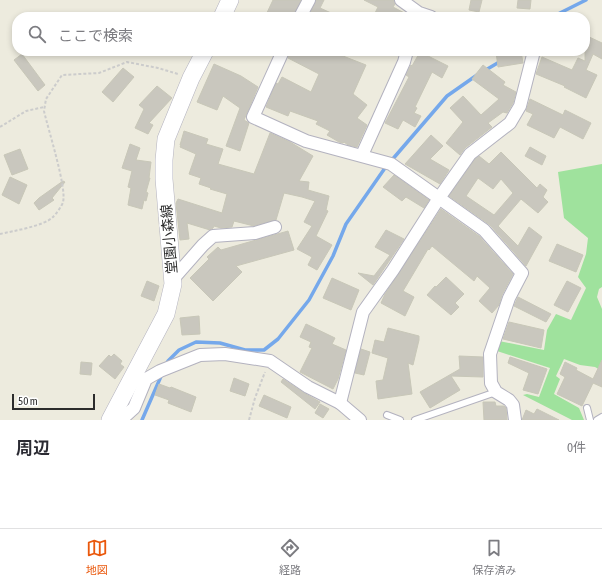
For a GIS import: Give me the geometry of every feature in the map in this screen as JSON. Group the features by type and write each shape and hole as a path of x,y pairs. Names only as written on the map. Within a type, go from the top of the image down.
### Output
{"main road":[{"path":"224,12 230,0"},
{"name":"堂園小森線","path":"110,420 166,314 174,284 164,179 166,140 191,78 202,56"}],"street":[{"path":"303,12 309,0"},
{"path":"401,0 415,12"},
{"path":"281,56 253,117 306,141 391,164 484,230 522,272 508,298 490,354 491,382 496,392 509,400 513,405 515,420"},
{"path":"362,155 406,56"},
{"path":"340,403 363,312 393,270 439,198 470,154 510,123 520,106 533,56"},
{"path":"173,279 213,236 254,233 275,227"},
{"path":"121,420 134,408 146,379 160,371 200,354 225,354 270,361 308,387 340,403 360,420"}],"lane":[{"path":"415,420 496,392"},
{"path":"587,408 590,420"},
{"path":"387,415 400,420"},
{"path":"597,420 602,417"}],"path":[{"path":"0,234 17,231 45,222 53,217 63,202 64,189 44,111 46,99 62,75 100,73 127,62 158,68 191,78"},
{"path":"0,127 26,111 44,107"},
{"path":"249,420 255,398 270,361"}],"green space":[{"path":"602,164 602,287 599,289 597,297 602,309 602,371 595,367 580,365 564,359 556,376 560,379 554,394 579,408 584,420 572,420 523,395 527,394 539,397 550,368 497,351 499,341 544,350 547,330 556,314 571,320 586,288 578,277 586,254 588,238 564,218 558,172"}],"building":[{"path":"273,0 301,0 295,12 267,12"},
{"path":"316,0 324,0 320,8 329,12 311,12"},
{"path":"364,0 394,0 395,4 393,7 402,12 376,12 378,7"},
{"path":"471,0 482,0 479,12 469,10"},
{"path":"518,0 531,0 530,9 517,8"},
{"path":"590,37 602,43 602,59 593,54 586,70 597,75 586,98 564,87 565,86 536,74 542,57 572,70 578,58 585,61 585,56 590,56"},
{"path":"19,56 23,56 45,85 38,91 14,60"},
{"path":"289,56 343,56 366,65 353,94 367,105 357,118 367,125 357,147 348,145 344,142 339,142 327,135 330,131 316,124 318,121 290,111 288,116 266,107 276,83 278,84 282,77 311,92 319,74 288,58"},
{"path":"418,56 428,56 448,66 442,78 432,72 415,107 417,108 414,113 421,116 415,127 403,120 398,129 385,123 409,77 406,75 411,65 412,66"},
{"path":"497,56 522,56 523,63 498,67"},
{"path":"214,64 241,76 258,87 244,120 249,123 240,151 226,146 240,108 223,96 217,110 197,102"},
{"path":"483,65 505,82 503,85 516,92 513,103 507,113 503,112 488,123 492,127 465,148 460,155 446,143 463,122 450,108 463,96 481,115 499,99 472,79"},
{"path":"123,68 134,77 113,102 102,92"},
{"path":"157,86 172,98 149,123 153,125 148,134 135,128 144,109 139,105"},
{"path":"530,99 563,115 565,110 591,123 583,139 560,127 554,138 527,125 533,114 526,111"},
{"path":"184,131 208,139 206,144 223,149 218,164 254,174 270,133 290,142 313,156 299,181 309,182 308,190 329,196 326,210 328,211 316,236 332,245 317,270 308,265 312,257 297,249 312,226 304,222 315,201 284,193 276,220 254,226 234,221 232,227 221,228 214,226 210,230 187,223 189,239 180,240 176,203 178,199 222,213 227,194 199,184 201,178 189,174 196,154 180,147"},
{"path":"431,135 443,146 430,159 449,170 440,184 405,164"},
{"path":"130,144 140,148 136,160 151,162 150,178 146,192 148,193 146,201 144,200 142,209 128,205 131,188 128,187 132,171 122,168"},
{"path":"530,147 546,156 542,165 525,156"},
{"path":"20,149 28,169 12,175 4,155"},
{"path":"501,152 537,188 540,184 547,190 543,197 548,202 538,213 521,199 498,226 518,246 529,227 542,237 526,266 490,225 449,196 475,159 479,156 489,164","holes":["478,178 493,189 501,179 513,193 494,215 466,196"]},
{"path":"394,175 429,200 424,208 406,197 402,201 383,187"},
{"path":"10,177 27,185 19,204 2,195"},
{"path":"63,181 65,182 52,198 54,200 39,210 34,203"},
{"path":"441,209 479,236 513,274 502,295 499,305 492,313 479,301 490,288 477,276 474,281 432,246 429,250 428,249 403,291 414,297 405,316 381,303 385,294"},
{"path":"386,230 404,239 373,285 358,273 374,276 390,255 375,247"},
{"path":"288,231 294,250 236,266 242,272 213,301 190,278 209,259 207,257 218,247 221,250"},
{"path":"557,244 583,255 576,272 549,261"},
{"path":"446,277 464,294 455,303 459,307 451,315 427,295"},
{"path":"332,278 359,290 351,310 323,298"},
{"path":"147,281 159,286 154,301 141,296"},
{"path":"567,281 581,288 568,312 554,305"},
{"path":"518,297 551,314 546,322 514,306"},
{"path":"199,316 200,334 182,335 180,318"},
{"path":"509,322 544,330 541,348 503,339"},
{"path":"306,324 335,338 332,344 346,350 338,379 333,389 300,372 312,348 309,347 311,342 300,337"},
{"path":"388,328 419,336 413,365 408,363 412,394 378,399 376,381 383,380 388,358 372,353 375,340 384,342"},
{"path":"361,349 370,352 364,375 355,373"},
{"path":"114,354 122,361 120,364 124,367 115,379 99,366 109,355 111,357"},
{"path":"459,356 483,357 483,377 451,376 460,390 430,408 420,392 460,369"},
{"path":"510,357 547,369 538,394 523,390 529,373 508,363"},
{"path":"602,360 602,387 593,383 582,406 557,394 565,377 560,374 565,362 593,379"},
{"path":"81,362 92,363 91,375 80,374"},
{"path":"234,378 249,384 245,396 230,391"},
{"path":"283,379 320,402 315,409 281,382"},
{"path":"159,384 196,397 191,412 168,403 169,400 155,395"},
{"path":"264,395 291,407 287,418 259,406"},
{"path":"483,402 495,402 496,406 504,406 506,408 507,420 484,420"},
{"path":"320,404 329,409 323,418 315,413"},
{"path":"537,409 559,420 522,420 526,410 534,414"}],"waterway":[{"path":"562,12 586,0"},
{"path":"484,71 501,61"},
{"path":"166,365 179,350 196,342 220,343 245,350 264,350 278,339 309,300 333,256 346,224 385,168 447,96 477,75"},
{"path":"142,420 162,374"}]}
